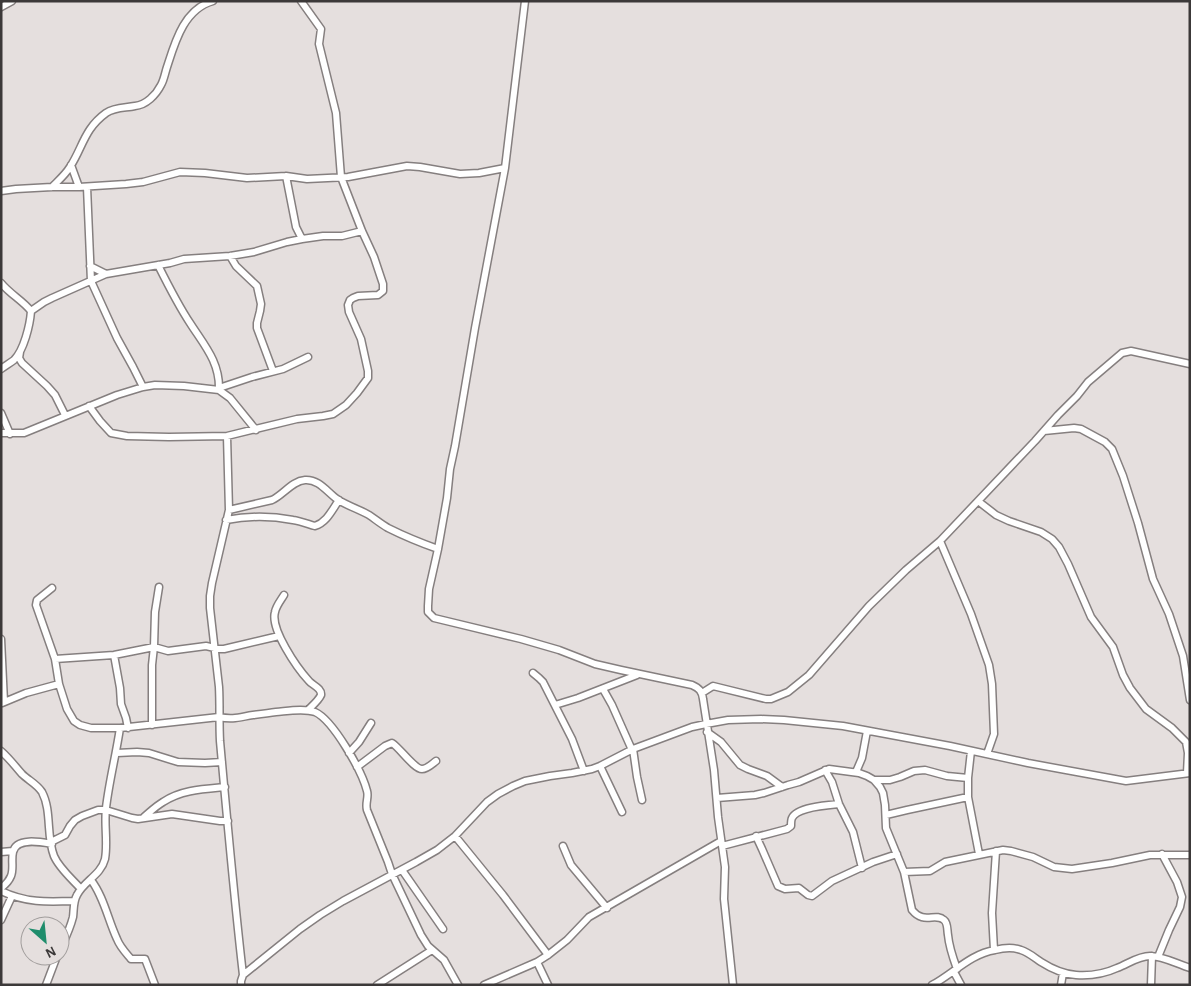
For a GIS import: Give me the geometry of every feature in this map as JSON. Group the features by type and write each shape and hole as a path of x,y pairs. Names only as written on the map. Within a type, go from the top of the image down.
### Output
{"street":[{"path":"1,7 12,1"},
{"path":"52,186 63,177 71,166 86,134 106,113 119,108 138,106 148,101 154,95 161,86 172,49 187,20 198,7 212,1"},
{"path":"90,406 111,433 152,437 227,436 297,419 333,414 357,394 368,378 361,339 349,312 348,305 350,300 358,296 378,295 383,291 383,284 342,177 336,112 319,44 321,30 301,1"},
{"path":"525,1 505,168 450,469 438,549 429,589 428,612 434,618 521,639 559,650 594,664 692,685 702,692 714,770 725,867 724,899 733,985"},
{"path":"71,166 79,187"},
{"path":"1,191 52,186 87,187 143,182 180,172 247,178 286,176 307,179 342,177 407,166 460,174 479,173 505,168"},
{"path":"286,176 296,227 302,239"},
{"path":"87,187 91,281 116,338 143,387"},
{"path":"31,312 44,302 106,274 184,259 230,256 254,252 302,239 342,236 362,231"},
{"path":"230,256 236,266 257,286 261,304 257,328 273,372"},
{"path":"158,265 166,282 211,356 218,371 219,389 230,398 256,430"},
{"path":"90,266 106,274"},
{"path":"1,283 25,304 31,312 30,323 20,352 14,360 1,369"},
{"path":"702,692 713,686 771,700 788,692 809,675 869,606 906,570 940,542 1088,382 1122,353 1131,351 1190,364"},
{"path":"20,352 22,364 55,395 65,415"},
{"path":"1,433 24,432 143,387 170,385 219,389 290,366 308,357"},
{"path":"1,412 10,434"},
{"path":"1044,431 1081,429 1105,442 1112,450 1123,476 1140,528 1153,579 1169,614 1183,656 1190,700"},
{"path":"227,436 229,510 210,596 210,608 218,686 231,871 243,975 241,985"},
{"path":"229,510 278,498 292,486 304,480 320,485 339,500 370,515 387,527 438,549"},
{"path":"226,520 253,517 294,520 316,526 326,520 339,500"},
{"path":"243,975 320,915 437,850 455,836 487,802 498,794 513,786 538,778 600,766 633,749 692,727 706,724 728,720 761,719 843,726 1126,781 1189,774 1189,744 1146,709 1130,688 1113,647 1090,617 1059,547 1052,539 1041,532 996,515 978,502"},
{"path":"940,542 971,614 989,665 994,728 993,738 987,754"},
{"path":"152,725 152,665 155,612 159,587"},
{"path":"52,588 37,600 36,603 55,659 59,684 67,708 74,721 80,725 85,727 128,728 219,716 231,719 285,711 308,710 322,716 332,726 357,767 368,792 367,810 392,874 421,936 432,950 444,960 458,985"},
{"path":"284,595 274,617 279,636 308,681 321,692 320,696 308,710"},
{"path":"55,659 114,655 154,647 168,651 196,646 224,649 279,636"},
{"path":"1,639 3,703 26,693 59,684"},
{"path":"114,655 121,704 128,728"},
{"path":"533,673 543,682 572,739 584,770"},
{"path":"555,705 603,689 638,674"},
{"path":"603,689 633,749 642,800"},
{"path":"349,753 371,723"},
{"path":"70,927 74,901 81,889 100,869 104,860 106,849 106,810 120,728"},
{"path":"856,772 862,758 867,731"},
{"path":"707,732 721,742 743,767 767,776 782,787"},
{"path":"357,767 392,743 419,769 426,768 436,761"},
{"path":"1,751 11,759 22,774 42,791 46,804 54,856 81,889"},
{"path":"971,751 968,797 979,854"},
{"path":"117,753 149,753 178,762 222,762"},
{"path":"600,766 622,812"},
{"path":"716,798 755,795 772,791 799,782 825,770 836,769 856,772 874,780 883,793 886,828 904,872 912,910 920,917 943,918 946,923 955,970 961,985"},
{"path":"825,770 832,782 839,804 852,832 862,868"},
{"path":"874,780 895,779 914,771 925,770 947,776 968,778"},
{"path":"143,819 161,803 178,794 225,787"},
{"path":"886,815 968,797"},
{"path":"484,985 537,962 567,940 589,918 722,843 741,842 756,836 789,828 792,816 796,813 817,806 839,804"},
{"path":"1,852 13,851 20,844 29,842 52,843 65,834 75,820 98,810 106,810 132,818 143,819 172,814 220,821 228,820"},
{"path":"455,836 504,895 548,955"},
{"path":"756,836 778,886 785,889 799,888 809,896 818,893 832,881 873,862 897,854"},
{"path":"563,846 571,865 607,908"},
{"path":"13,851 11,876 1,890 26,900 43,902 74,901"},
{"path":"994,950 992,913 996,851"},
{"path":"904,872 930,870 941,864 996,851 1011,851 1042,860 1054,867 1072,869 1150,855 1190,854"},
{"path":"1151,985 1155,956 1182,903 1177,882 1162,854"},
{"path":"402,870 444,929"},
{"path":"91,880 101,897 122,949 130,960 145,959 155,985"},
{"path":"1,920 12,896"},
{"path":"932,985 982,953 1014,948 1022,950 1063,973 1075,975 1100,974 1147,956 1155,956 1190,968"},
{"path":"377,985 432,950"},
{"path":"537,962 548,985"},
{"path":"46,985 53,966"},
{"path":"1061,985 1063,973"}]}
